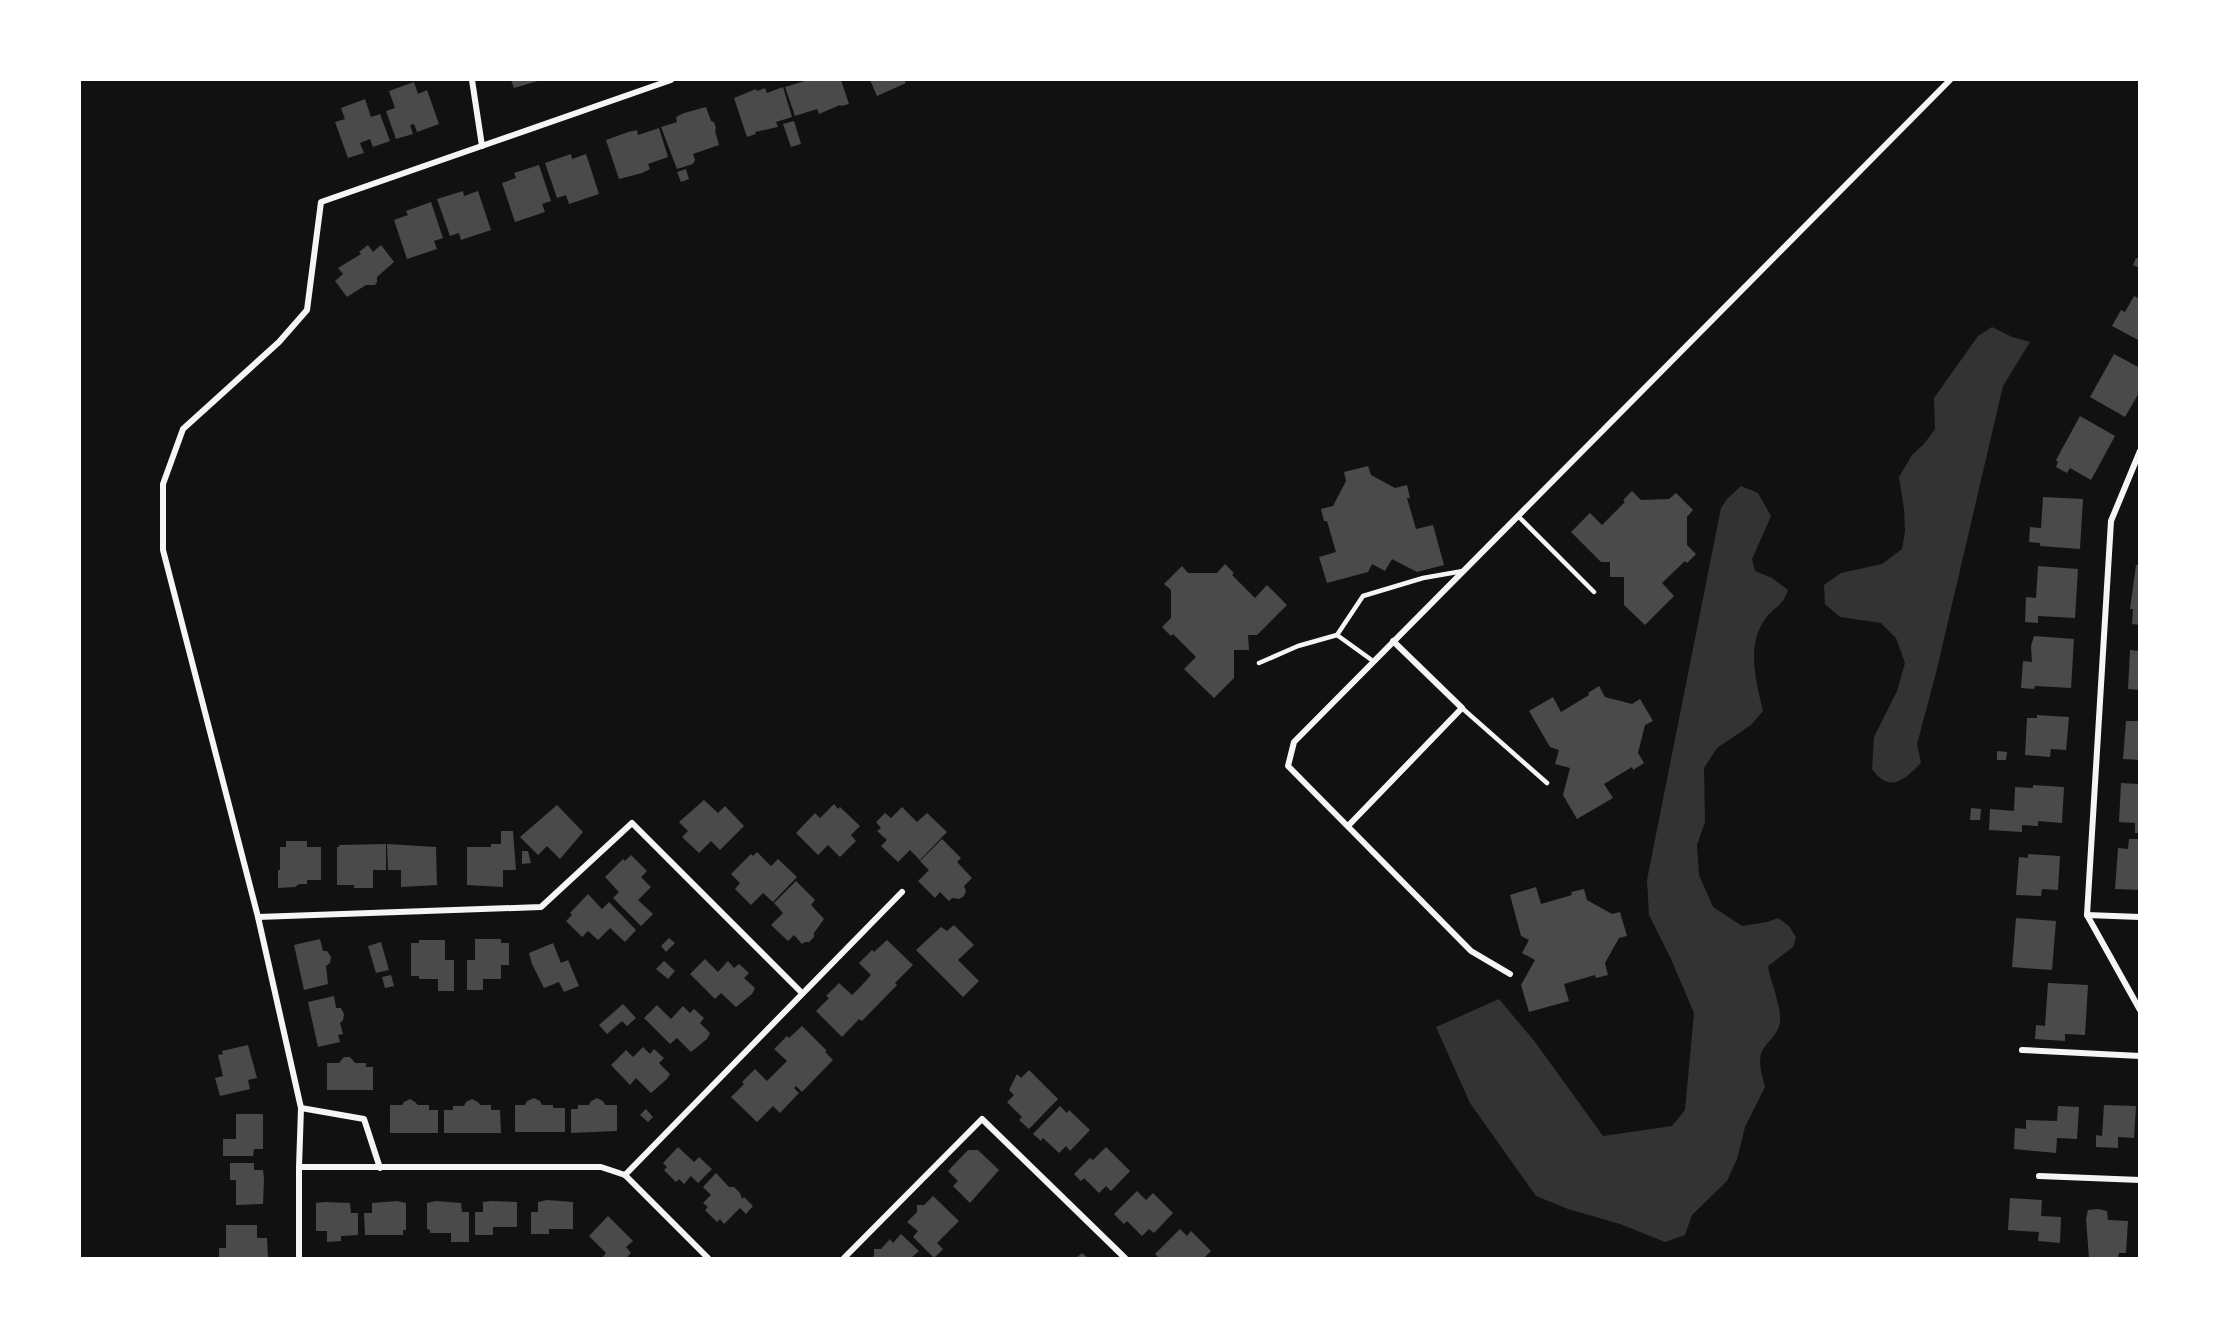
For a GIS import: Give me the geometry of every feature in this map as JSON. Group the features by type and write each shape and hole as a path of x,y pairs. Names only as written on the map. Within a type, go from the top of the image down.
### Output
{"street":[{"path":"472,80 482,146"},
{"path":"299,1258 298,1167 301,1108 258,917 163,550 163,484 183,429 279,342 307,310 321,202 671,80"},
{"path":"1510,974 1471,951 1288,766 1294,742 1950,80"},
{"path":"2139,451 2111,521 2087,915 2139,1010"},
{"path":"1348,826 1462,708 1393,641"},
{"path":"258,917 541,907 632,823 802,993"},
{"path":"625,1175 902,892"},
{"path":"2087,915 2139,917"},
{"path":"2022,1050 2139,1056"},
{"path":"301,1108 363,1119 380,1168"},
{"path":"844,1258 982,1119 1125,1258"},
{"path":"298,1167 602,1167 625,1175 708,1258"},
{"path":"2039,1176 2139,1180"}],"lane":[{"path":"1518,516 1594,592"},
{"path":"1258,663 1298,646 1336,635 1363,596 1423,578 1463,571"},
{"path":"1336,635 1374,661"},
{"path":"1462,708 1547,783"}],"shaded area":[{"path":"1992,327 2012,337 2030,342 2003,386 1936,673 1917,744 1921,763 1903,779 1891,783 1879,777 1872,769 1874,737 1897,691 1905,663 1896,638 1881,623 1840,617 1825,604 1824,585 1841,573 1882,564 1902,549 1905,531 1899,477 1912,455 1935,429 1934,398 1978,336"},
{"path":"1741,486 1758,493 1771,516 1752,559 1755,571 1772,578 1788,590 1780,604 1765,619 1756,641 1754,664 1763,711 1751,725 1717,748 1704,768 1705,822 1697,845 1699,875 1713,907 1742,926 1778,918 1789,926 1796,937 1793,947 1768,966 1779,1008 1780,1022 1777,1032 1761,1054 1760,1067 1765,1087 1745,1127 1737,1159 1727,1181 1692,1215 1685,1235 1665,1242 1620,1224 1568,1209 1536,1196 1470,1103 1436,1027 1499,999 1535,1042 1603,1136 1672,1126 1685,1110 1694,1013 1649,915 1647,880 1721,508"}],"building":[{"path":"511,80 541,80 514,88"},
{"path":"808,80 841,80 849,104 840,105 819,114 817,109 795,116 785,87"},
{"path":"870,80 904,80 906,83 877,96"},
{"path":"414,82 418,94 427,90 439,124 417,132 414,124 410,125 413,134 396,139 386,111 395,108 389,91"},
{"path":"783,87 792,117 776,122 778,127 755,132 756,134 747,137 734,98 756,89 757,91 765,88 767,93"},
{"path":"365,99 371,117 380,114 390,141 373,147 370,139 360,143 364,153 348,158 335,122 345,119 341,108"},
{"path":"706,107 711,121 714,122 719,145 693,154 695,160 693,164 677,169 661,127 677,122 676,117 684,113"},
{"path":"794,121 801,144 791,147 783,124"},
{"path":"659,128 668,157 648,164 650,169 642,173 619,179 606,140 628,132 637,130 638,135"},
{"path":"571,154 572,159 586,154 599,194 569,204 566,195 557,198 545,163"},
{"path":"539,165 551,201 542,204 545,212 515,222 502,183 516,178 514,173"},
{"path":"686,169 689,179 681,182 677,172"},
{"path":"463,191 464,196 478,191 491,230 461,240 459,233 450,236 437,199"},
{"path":"431,202 443,238 434,241 437,249 407,259 394,220 408,215 406,211"},
{"path":"368,245 373,252 381,245 394,262 377,277 375,285 366,285 347,297 335,281 343,274 338,268 361,254 359,252"},
{"path":"2136,258 2140,259 2140,268 2133,265"},
{"path":"2134,296 2140,299 2140,341 2112,326 2121,310 2125,312"},
{"path":"2114,354 2140,368 2140,391 2125,417 2090,397"},
{"path":"2080,416 2115,436 2091,480 2070,468 2067,473 2056,467 2058,462 2056,460"},
{"path":"1368,466 1371,475 1395,488 1407,485 1410,498 1407,498 1416,529 1433,525 1444,565 1417,572 1392,559 1385,571 1372,564 1368,572 1327,583 1319,557 1336,552 1321,509 1333,506 1346,481 1344,472"},
{"path":"1632,491 1641,500 1669,499 1676,493 1693,510 1687,517 1687,545 1696,554 1687,563 1685,561 1662,583 1674,596 1645,625 1624,605 1624,577 1610,577 1610,562 1601,562 1571,532 1590,513 1602,525 1625,502 1623,500"},
{"path":"2043,497 2083,499 2080,549 2040,546 2040,543 2029,542 2030,527 2041,528"},
{"path":"1225,564 1234,573 1232,575 1255,598 1267,585 1287,605 1257,635 1248,635 1249,650 1234,650 1234,678 1214,698 1184,669 1196,657 1173,634 1171,636 1162,627 1171,618 1171,590 1164,584 1182,566 1188,573 1217,573"},
{"path":"2136,565 2140,565 2140,625 2132,624 2133,609 2130,609"},
{"path":"2038,566 2078,569 2075,618 2038,616 2038,623 2025,622 2026,597 2036,598"},
{"path":"2034,636 2074,639 2071,688 2035,686 2034,689 2021,688 2023,661 2032,662 2031,646"},
{"path":"2130,650 2140,651 2140,690 2128,689"},
{"path":"1599,686 1605,697 1632,704 1640,699 1653,721 1645,725 1638,753 1644,763 1633,770 1632,767 1604,784 1613,798 1577,819 1563,795 1570,768 1555,764 1559,750 1550,747 1529,711 1553,697 1561,712"},
{"path":"2037,715 2069,717 2066,750 2051,749 2050,757 2025,755 2027,718 2037,718"},
{"path":"2126,721 2140,721 2140,760 2123,759"},
{"path":"1997,751 2007,752 2006,760 1997,760"},
{"path":"2121,783 2140,784 2140,833 2135,833 2135,823 2119,822"},
{"path":"2033,785 2064,787 2062,823 2038,821 2038,826 2022,825 2022,832 1989,830 1990,809 2014,811 2015,787 2033,788"},
{"path":"704,800 718,813 725,806 744,826 720,850 711,841 699,853 682,837 688,831 679,822"},
{"path":"834,804 860,826 851,835 856,841 840,857 828,845 818,855 796,833 815,813 820,818"},
{"path":"557,805 583,832 560,859 547,846 538,855 520,837"},
{"path":"902,807 917,822 927,813 947,832 920,860 910,850 898,862 881,846 887,840 877,831 881,828 876,822 885,813 891,818"},
{"path":"1971,808 1981,809 1980,820 1970,820"},
{"path":"501,831 513,831 516,870 503,870 503,887 467,885 467,847 491,847 491,844 501,844"},
{"path":"942,839 961,858 957,862 972,878 964,886 966,891 964,896 959,899 952,898 949,901 940,892 935,898 918,881 929,870 920,861"},
{"path":"2129,839 2140,839 2140,890 2115,889 2118,848 2128,849"},
{"path":"286,841 307,841 307,847 321,847 321,880 307,880 307,884 278,888 280,847 286,847"},
{"path":"386,844 386,870 373,870 373,888 337,885 337,847 339,845"},
{"path":"387,844 436,847 437,885 401,887 401,870 388,870"},
{"path":"522,851 528,851 531,863 522,864"},
{"path":"757,852 771,866 778,859 797,877 773,902 763,893 751,905 735,889 740,883 731,874 751,854 753,856"},
{"path":"2028,854 2060,856 2058,890 2042,889 2041,896 2016,895 2019,857 2028,858"},
{"path":"631,855 647,871 641,877 651,887 638,900 653,914 641,926 613,898 619,892 605,877 623,859 625,861"},
{"path":"796,881 815,900 811,905 824,919 814,933 814,937 802,944 794,935 788,941 771,925 783,913 774,903"},
{"path":"1536,887 1541,904 1584,889 1587,900 1612,914 1620,912 1627,936 1619,938 1605,963 1608,975 1596,978 1595,975 1564,984 1569,1001 1529,1012 1521,985 1535,960 1522,953 1529,940 1521,936 1510,895"},
{"path":"588,894 602,909 609,902 636,930 625,942 610,928 598,940 588,931 582,937 566,921 572,915 570,913"},
{"path":"2016,918 2056,921 2052,970 2012,967"},
{"path":"954,925 974,945 958,960 979,981 963,997 916,950 941,927 947,931"},
{"path":"669,938 675,943 666,952 661,946"},
{"path":"320,939 323,951 327,951 331,957 330,963 326,966 328,984 304,990 294,945"},
{"path":"475,939 501,939 501,943 509,943 509,965 501,965 501,979 483,979 483,990 467,990 467,960 475,960"},
{"path":"419,940 445,940 445,960 454,960 454,991 438,991 438,979 419,979 419,976 411,976 411,943 419,943"},
{"path":"887,940 913,965 862,1021 859,1019 842,1037 816,1011 839,983 852,995 871,975 859,963"},
{"path":"381,942 389,970 376,973 368,946"},
{"path":"553,943 561,963 568,960 579,986 564,992 559,982 544,988 529,953"},
{"path":"705,959 718,972 728,961 734,968 739,964 749,973 744,978 755,988 752,994 736,1007 721,993 715,999 690,974"},
{"path":"664,961 675,971 668,979 656,969"},
{"path":"391,975 394,986 385,988 382,977"},
{"path":"2048,983 2088,985 2085,1035 2065,1034 2065,1041 2035,1039 2036,1025 2045,1026"},
{"path":"334,996 336,1008 341,1008 344,1014 340,1023 343,1034 338,1035 340,1042 318,1047 308,1002"},
{"path":"623,1004 636,1018 627,1026 622,1021 607,1034 599,1025"},
{"path":"657,1005 671,1019 683,1006 690,1013 694,1009 704,1018 700,1023 710,1033 707,1039 691,1052 677,1038 670,1044 644,1018"},
{"path":"802,1026 833,1060 802,1092 796,1086 794,1088 799,1093 780,1113 773,1106 757,1122 731,1097 755,1069 767,1081 787,1061 774,1049"},
{"path":"248,1045 257,1078 248,1080 250,1089 220,1096 215,1078 223,1076 218,1055 223,1054 222,1051"},
{"path":"643,1047 650,1054 654,1049 664,1058 659,1063 670,1074 651,1093 636,1078 630,1085 611,1065 626,1050 633,1057"},
{"path":"344,1057 350,1057 355,1063 366,1063 366,1067 373,1067 373,1090 327,1090 327,1063 339,1063"},
{"path":"1029,1070 1058,1099 1029,1129 1019,1120 1022,1117 1007,1102 1014,1095 1009,1090 1017,1074 1021,1078"},
{"path":"534,1098 542,1105 565,1108 565,1132 515,1132 515,1105 525,1105 527,1101"},
{"path":"597,1098 605,1105 617,1105 617,1131 571,1133 571,1109 578,1109 578,1105 589,1105"},
{"path":"410,1099 418,1105 429,1105 429,1110 438,1110 438,1133 390,1133 390,1105 402,1105"},
{"path":"472,1099 480,1105 491,1105 491,1110 500,1110 501,1133 444,1133 444,1110 453,1110 453,1106 464,1106"},
{"path":"2104,1105 2136,1106 2134,1138 2118,1137 2118,1148 2096,1147 2096,1135 2102,1136"},
{"path":"1060,1106 1067,1113 1069,1110 1090,1130 1070,1151 1066,1146 1059,1153 1043,1138 1041,1141 1033,1134"},
{"path":"2058,1106 2079,1107 2077,1139 2057,1138 2056,1153 2014,1149 2015,1128 2026,1129 2026,1120 2057,1121"},
{"path":"646,1109 653,1117 648,1122 640,1115"},
{"path":"236,1114 263,1114 263,1149 254,1149 253,1156 223,1156 223,1139 236,1139"},
{"path":"678,1147 694,1162 699,1157 712,1169 698,1183 691,1176 684,1184 679,1179 676,1182 664,1170 667,1167 663,1163"},
{"path":"1106,1147 1130,1171 1111,1191 1106,1186 1099,1193 1084,1178 1081,1181 1074,1174 1090,1158 1093,1160"},
{"path":"968,1150 978,1150 999,1170 970,1203 953,1186 958,1181 948,1171"},
{"path":"230,1163 254,1163 254,1170 263,1170 263,1204 236,1205 236,1180 230,1180"},
{"path":"716,1173 729,1187 734,1187 740,1193 742,1199 744,1197 753,1206 746,1214 740,1208 724,1224 720,1219 717,1222 705,1210 708,1207 703,1203 711,1195 703,1187"},
{"path":"1137,1191 1146,1200 1153,1193 1173,1213 1154,1233 1149,1229 1142,1236 1127,1221 1124,1224 1114,1214"},
{"path":"933,1196 959,1221 937,1243 943,1249 934,1258 913,1237 918,1231 907,1222 917,1212 917,1205 924,1205"},
{"path":"2010,1198 2042,1200 2041,1216 2061,1217 2060,1243 2038,1241 2039,1232 2008,1230"},
{"path":"547,1200 573,1202 573,1229 549,1229 549,1234 531,1234 531,1212 538,1212 538,1202"},
{"path":"397,1201 406,1203 406,1230 403,1230 403,1235 365,1235 364,1213 372,1213 372,1203"},
{"path":"436,1201 461,1203 462,1212 469,1212 469,1242 451,1242 451,1233 430,1233 427,1229 427,1203"},
{"path":"483,1202 517,1202 517,1227 493,1227 493,1235 475,1235 475,1212 483,1212"},
{"path":"316,1203 350,1203 351,1213 358,1213 358,1235 341,1236 341,1241 327,1242 327,1231 316,1231"},
{"path":"2088,1210 2107,1211 2108,1220 2128,1221 2126,1253 2119,1253 2118,1258 2089,1258 2086,1219"},
{"path":"608,1216 633,1241 626,1247 631,1253 626,1258 603,1257 606,1253 589,1236"},
{"path":"226,1225 257,1225 257,1238 267,1238 268,1258 219,1258 219,1248 226,1248"},
{"path":"1180,1229 1187,1236 1191,1231 1211,1251 1204,1258 1159,1258 1155,1254"},
{"path":"901,1234 919,1251 911,1258 871,1258 874,1256 874,1249 881,1249 890,1239 893,1243"},
{"path":"1082,1253 1088,1258 1076,1258"}]}
